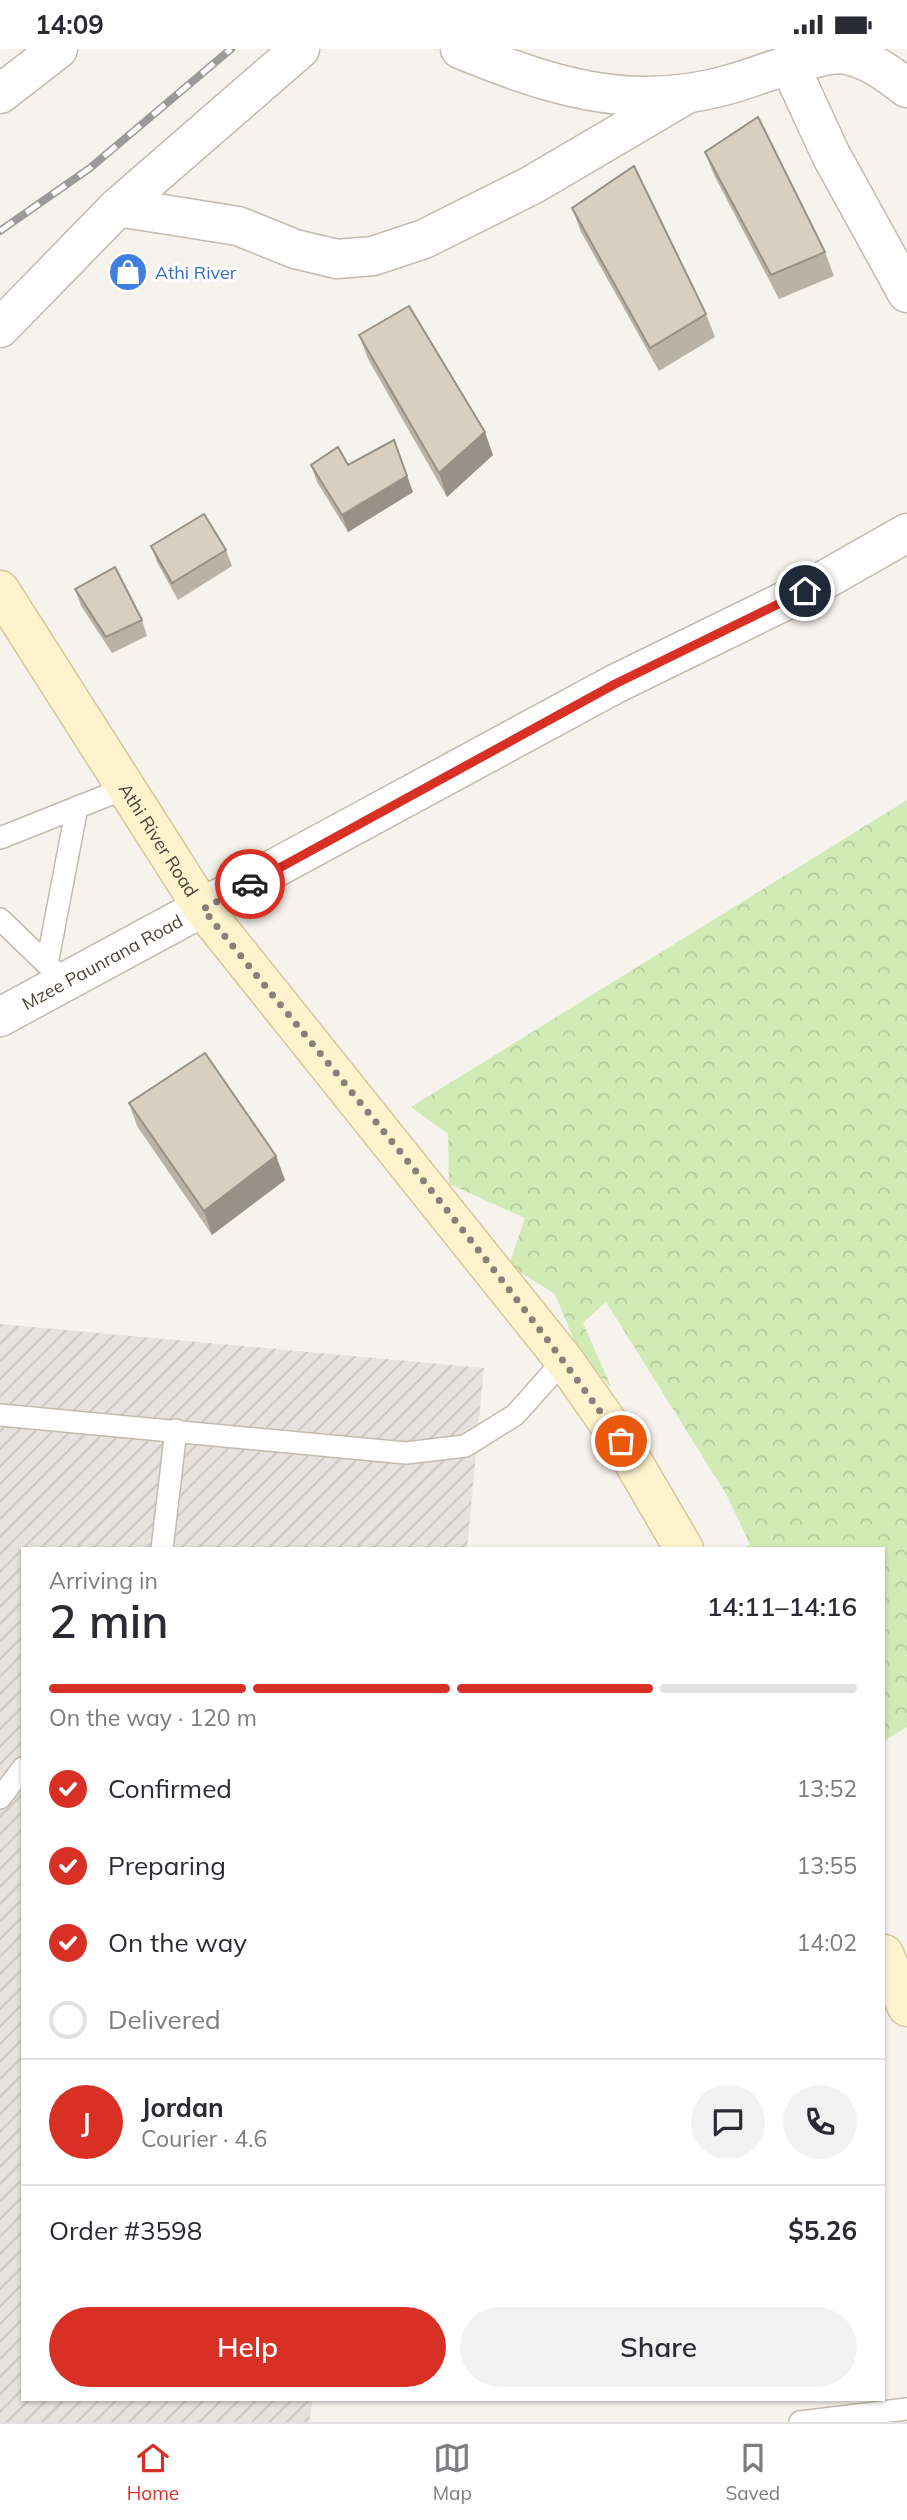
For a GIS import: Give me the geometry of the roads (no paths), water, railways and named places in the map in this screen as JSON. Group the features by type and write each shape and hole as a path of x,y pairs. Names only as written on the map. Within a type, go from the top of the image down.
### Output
{"main road":[{"name":"Athi River Road","path":"0,590 203,909 564,1360 621,1441 683,1547"},
{"path":"885,1956 907,2007"}],"street":[{"path":"0,94 58,49"},
{"path":"0,328 118,207 300,49"},
{"path":"460,49 561,86 641,96 685,95 732,84 789,64 845,54 880,68 907,88"},
{"path":"789,64 831,155 907,293"},
{"path":"118,207 238,226 295,249 337,259 373,256 424,239 532,185 685,95"},
{"name":"Mzee Paunrana Road","path":"0,1017 56,973 203,909 615,684 805,591 907,533"}],"lane":[{"path":"0,838 126,788"},
{"path":"56,973 77,807"},
{"path":"0,919 56,973"},
{"path":"0,1415 405,1453 465,1446 515,1415 564,1360"},
{"path":"162,1547 176,1430"},
{"path":"0,1798 21,1771"},
{"path":"800,2422 907,2409"}],"railway":[{"path":"0,231 90,168 231,49"}],"place":[{"name":"Athi River","path":"128,272"}]}
